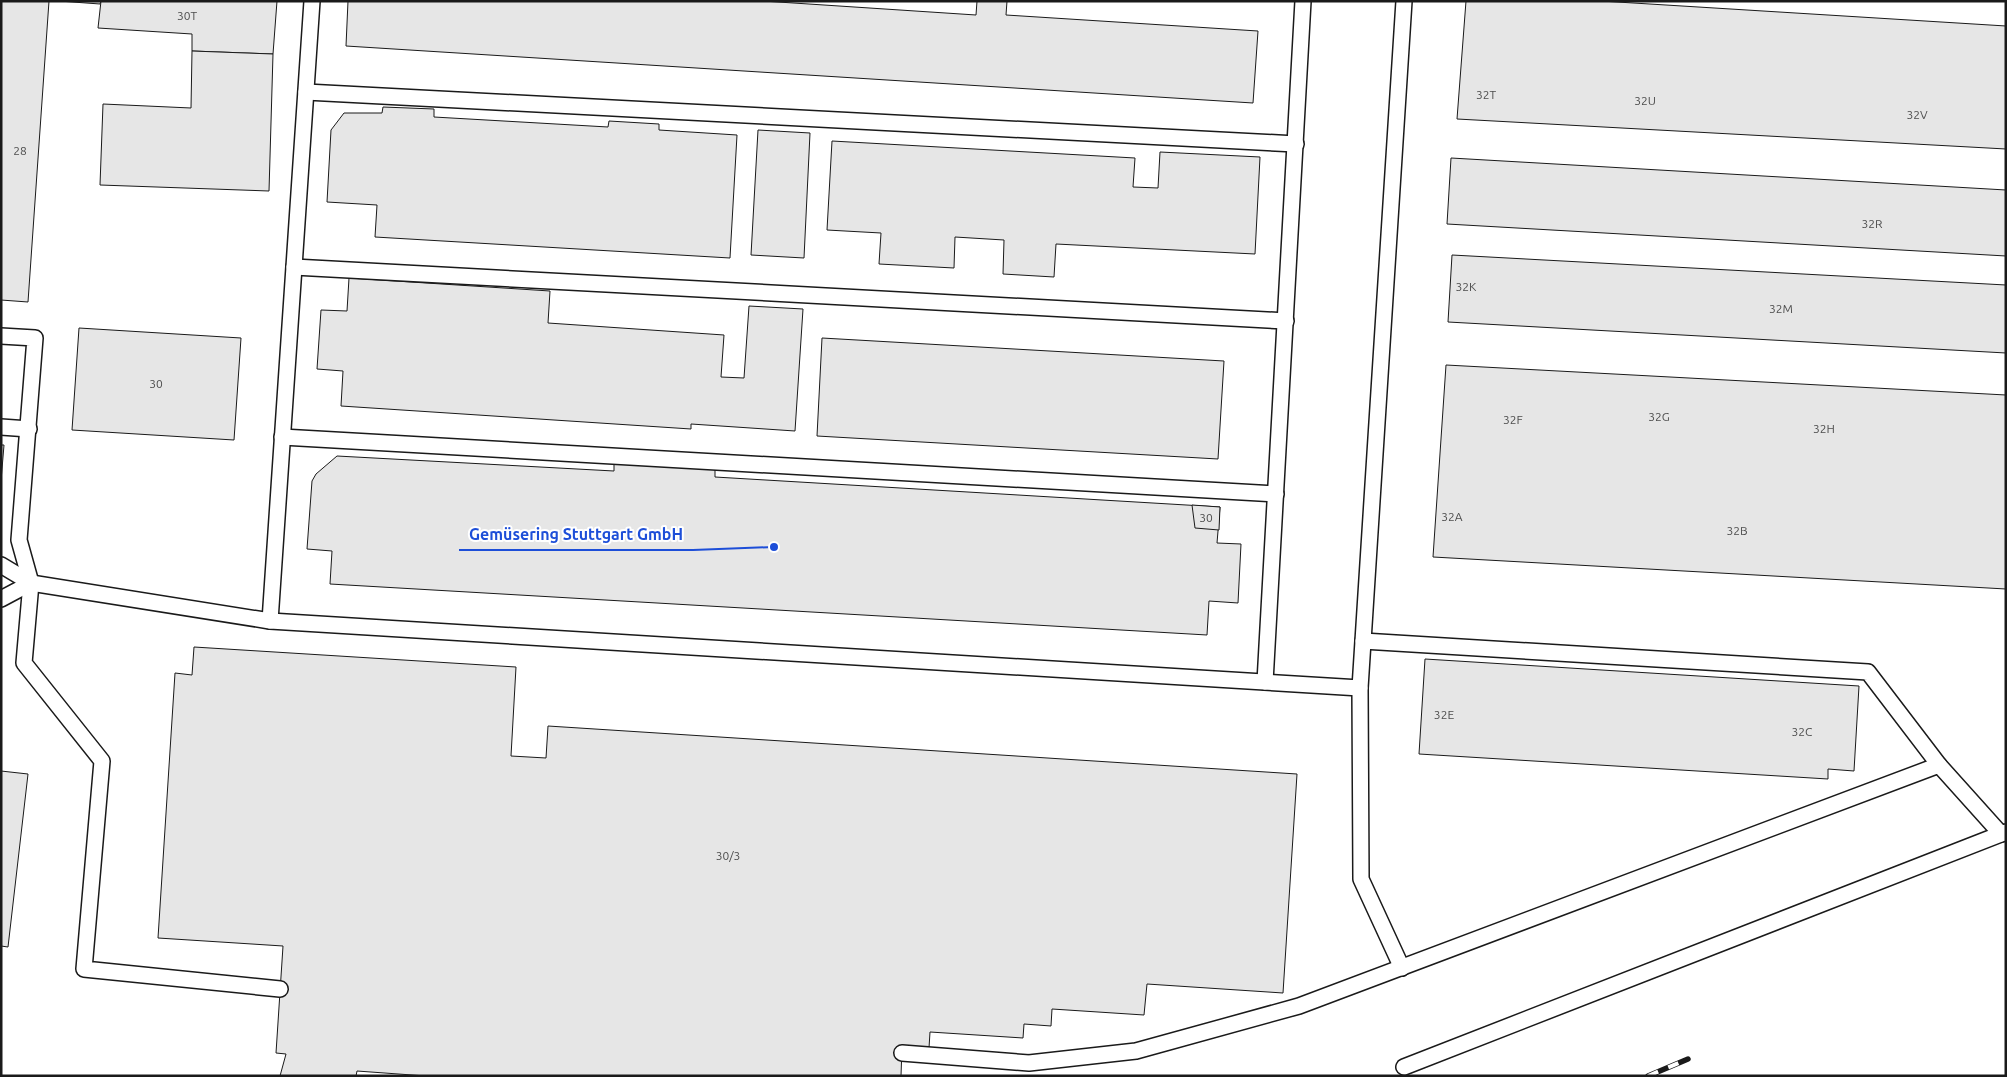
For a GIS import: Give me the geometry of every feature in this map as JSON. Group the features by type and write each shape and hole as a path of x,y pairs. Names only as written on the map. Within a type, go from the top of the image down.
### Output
{"lane":[{"path":"270,621 312,1"},
{"path":"1265,682 1303,1"},
{"path":"1402,968 1361,879 1360,688 1404,1"},
{"path":"306,92 1296,144"},
{"path":"294,267 1286,321"},
{"path":"1,336 35,338 20,540 30,583 24,663 102,761 84,969 280,989"},
{"path":"1,427 29,429"},
{"path":"282,437 1276,494"},
{"path":"1,565 30,583 270,621 1360,688"},
{"path":"1,599 30,583"},
{"path":"1363,640 1868,672 1939,765 2003,833 1404,1068"},
{"path":"902,1053 1029,1063 1136,1051 1299,1006 1939,765"}],"building":[{"path":"1,1 49,1 28,302 1,300"},
{"path":"59,1 101,1 100,4"},
{"path":"101,1 277,1 273,54 192,51 192,34 98,28"},
{"path":"348,1 763,1 976,15 977,1 1007,1 1006,15 1258,31 1253,103 346,46"},
{"path":"1466,1 1601,1 2006,26 2006,149 1457,119"},
{"path":"192,51 273,54 269,191 100,185 103,104 191,108"},
{"path":"383,107 434,109 434,117 608,127 609,121 659,124 659,130 737,135 730,258 375,237 377,205 327,202 331,130 344,113 382,113"},
{"path":"758,130 810,133 804,258 751,255"},
{"path":"832,141 1135,158 1133,187 1158,188 1160,152 1260,157 1255,254 1056,244 1054,277 1003,274 1004,240 955,237 954,268 879,264 881,233 827,230"},
{"path":"1451,158 2006,190 2006,256 1447,224"},
{"path":"1452,255 2006,285 2006,353 1448,322"},
{"path":"349,278 550,291 548,323 724,335 721,377 744,378 749,306 803,309 795,431 691,424 691,429 341,406 343,371 317,369 321,310 347,311"},
{"path":"79,328 241,338 234,440 72,430"},
{"path":"822,338 1224,361 1218,459 817,436"},
{"path":"1446,365 2006,395 2006,589 1433,557"},
{"path":"1,445 4,445 1,481"},
{"path":"337,456 614,471 614,463 715,468 715,477 1220,507 1217,543 1241,544 1238,603 1209,601 1207,635 330,584 332,551 307,549 312,481 316,474"},
{"path":"1192,505 1220,507 1219,530 1195,528"},
{"path":"194,647 516,667 511,756 546,758 548,726 1297,774 1283,993 1147,984 1144,1015 1052,1009 1051,1026 1024,1024 1023,1038 930,1032 929,1048 902,1047 901,1076 426,1076 357,1071 356,1076 280,1076 286,1054 276,1053 283,946 158,938 175,673 192,675"},
{"path":"1425,659 1859,686 1854,771 1828,769 1828,779 1419,754"},
{"path":"1,771 28,774 8,947 1,946"}],"railway":[{"path":"1648,1076 1688,1059"}],"place":[{"name":"Gemüsering Stuttgart GmbH","path":"774,547"}]}
